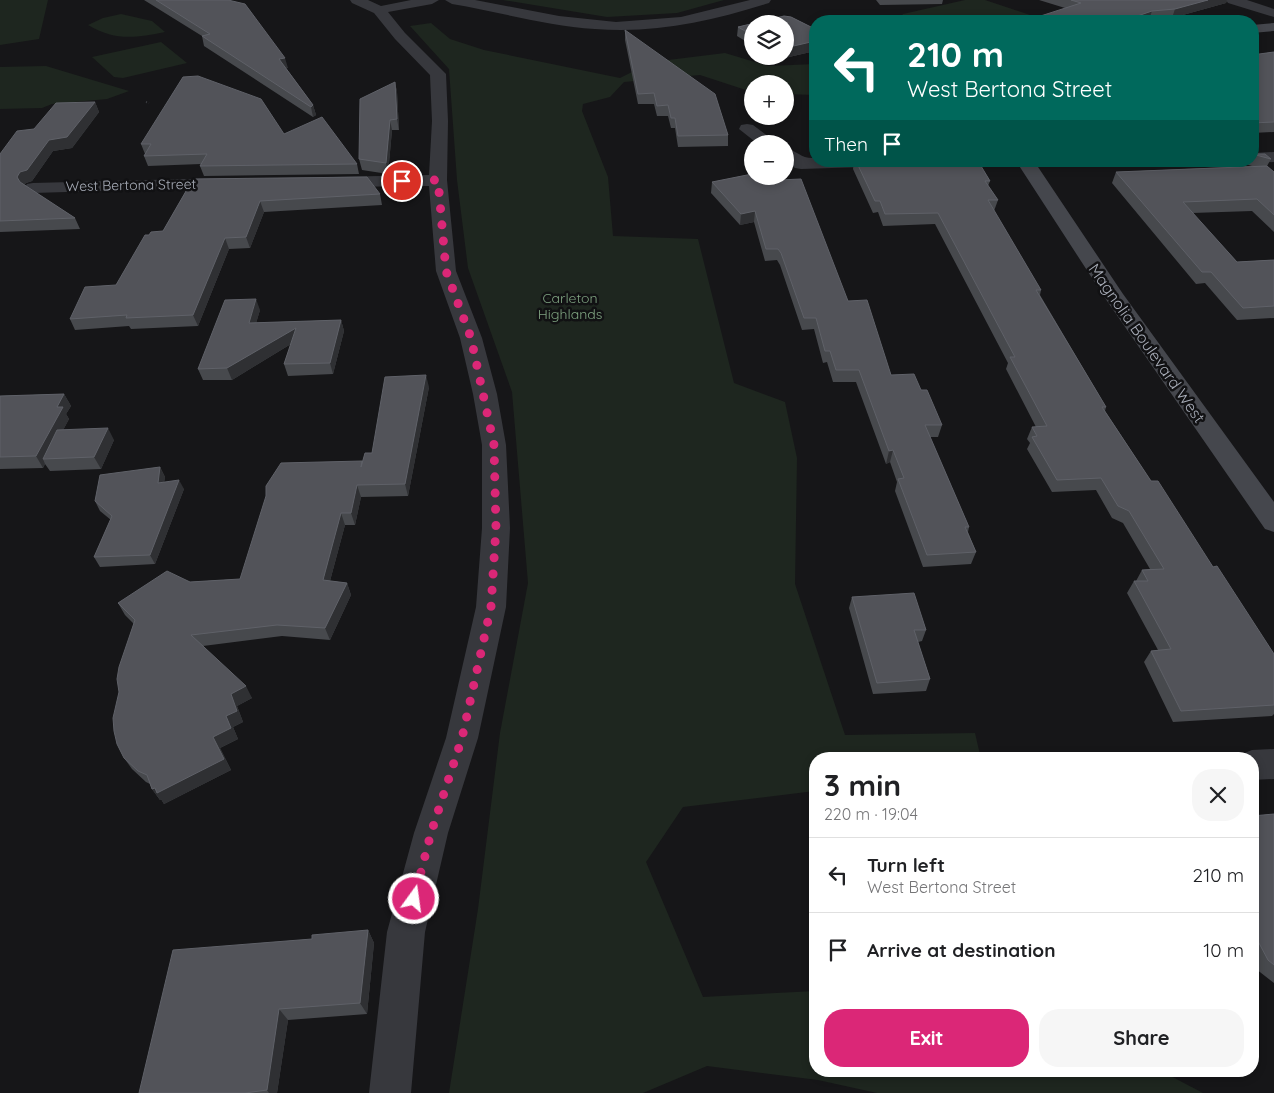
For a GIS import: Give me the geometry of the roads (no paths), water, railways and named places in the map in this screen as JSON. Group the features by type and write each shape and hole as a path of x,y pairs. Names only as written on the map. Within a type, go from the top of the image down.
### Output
{"street":[{"path":"368,5 432,0"},
{"path":"452,0 556,20 594,25 629,26 665,24 764,0"},
{"path":"1233,0 1274,13"},
{"path":"368,5 438,74 440,122 438,180 446,271 471,338 494,445 496,528 491,607 462,738 431,833 406,932 390,1093"},
{"path":"1259,28 1274,27"},
{"path":"748,129 757,135"},
{"path":"1259,158 1274,157"},
{"path":"794,159 801,164 809,164"},
{"name":"Magnolia Boulevard West","path":"1029,167 1084,253 1274,522"},
{"path":"320,182 438,180"},
{"name":"West Bertona Street","path":"33,188 241,183"},
{"path":"1259,765 1274,764"}],"park label":[{"name":"Carleton Highlands","path":"570,306"}]}
